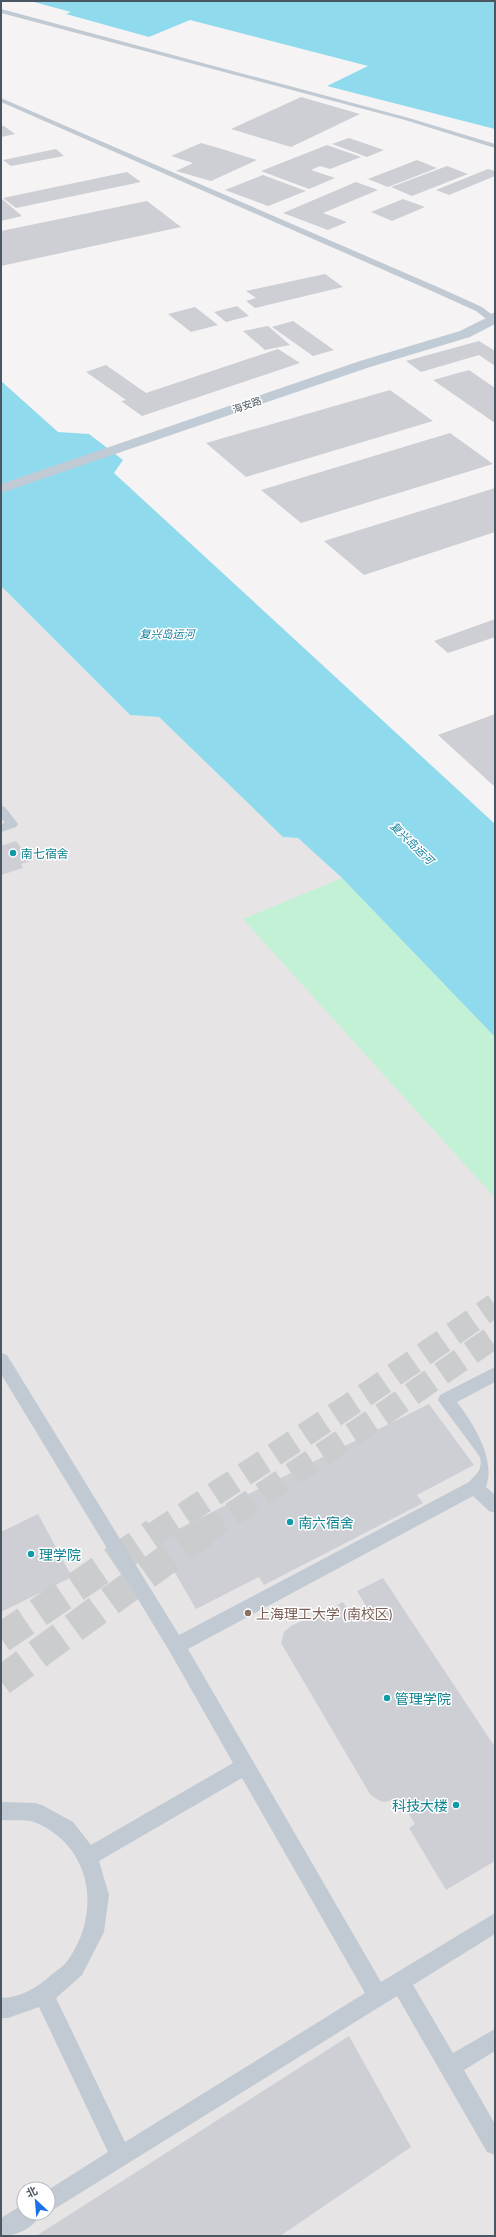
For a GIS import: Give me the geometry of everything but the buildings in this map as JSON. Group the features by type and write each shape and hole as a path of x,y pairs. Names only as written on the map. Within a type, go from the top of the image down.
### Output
{"street":[{"name":"海安路","path":"1,489 365,364 465,334 494,317"}],"lane":[{"path":"1,11 407,119 495,146"},
{"path":"1,100 437,290 494,317"},
{"path":"1,810 12,824 1,828"},
{"path":"1,1360 176,1646 378,1996"},
{"path":"176,1646 475,1487 486,1476 490,1464 487,1454 446,1400 495,1374"},
{"path":"475,1487 495,1506"},
{"path":"88,1857 245,1766"},
{"path":"1,1811 34,1812 66,1829 88,1857 99,1895 94,1932 75,1968 44,1995 8,2008 1,2008"},
{"path":"56,2197 495,1923"},
{"path":"400,1982 495,2144"},
{"path":"44,1995 121,2156"},
{"path":"450,2068 495,2039"},
{"path":"1,2232 18,2221"}],"shaded area":[{"name":"上海理工大学 (南校区)","path":"1,586 130,715 159,717 283,837 298,838 342,878 495,1037 495,2236 1,2236"}],"green space":[{"path":"342,878 495,1037 495,1198 243,919"}],"water":[{"path":"30,1 495,1 495,129 327,86 368,66 190,20 149,37 66,14 71,12"},
{"name":"复兴岛运河","path":"1,381 58,432 89,434 123,460 114,473 495,824 495,1037 342,878 298,838 283,837 159,717 130,715 1,586"}],"tunnel":[{"path":"154,1534 368,1393 495,1305"},
{"path":"202,1534 386,1412 495,1336"},
{"path":"1,1638 155,1533"},
{"path":"1,1681 203,1533"}],"place":[{"name":"南七宿舍","path":"13,853"},
{"name":"南六宿舍","path":"290,1522"},
{"name":"理学院","path":"31,1554"},
{"name":"上海理工大学 (南校区)","path":"248,1613"},
{"name":"管理学院","path":"387,1698"},
{"name":"科技大楼","path":"456,1805"}]}
